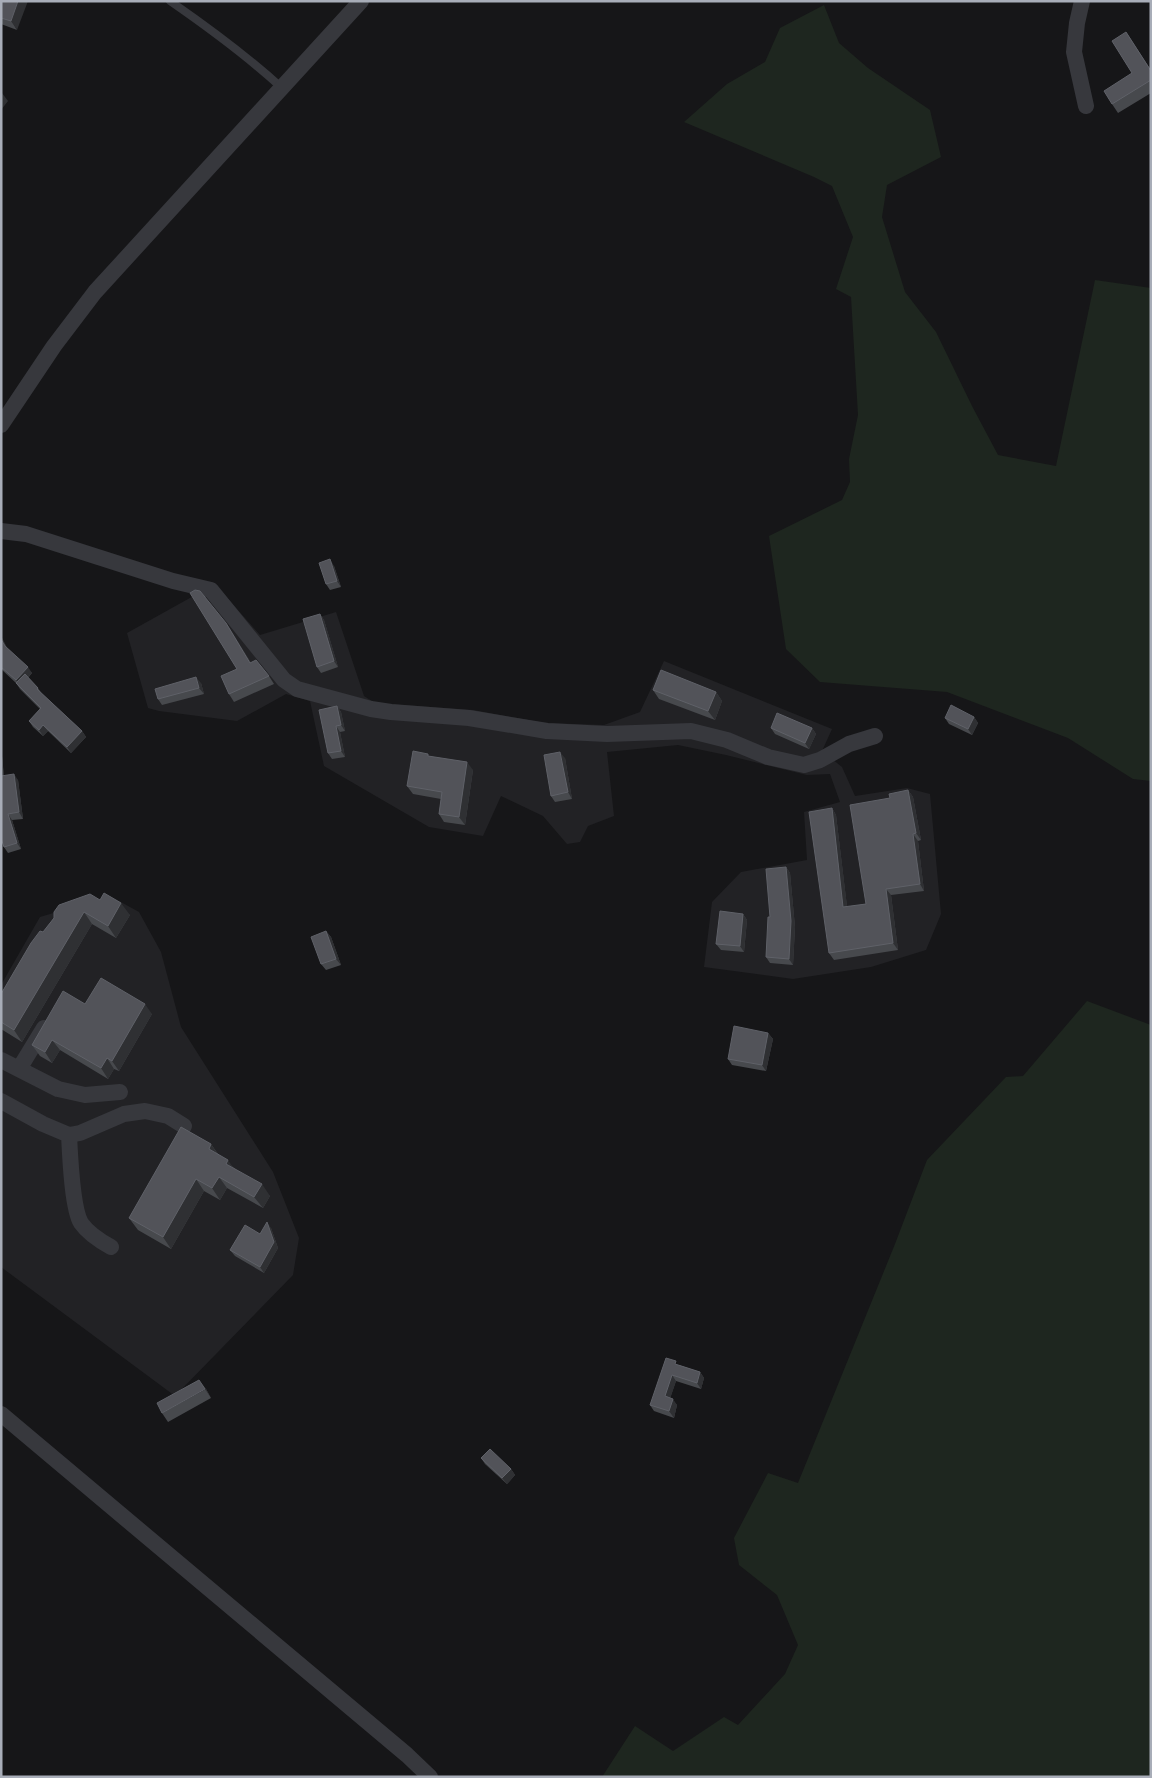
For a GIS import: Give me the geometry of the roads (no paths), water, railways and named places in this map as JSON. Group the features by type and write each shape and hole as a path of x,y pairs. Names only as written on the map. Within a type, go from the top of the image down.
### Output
{"street":[{"path":"1,425 54,346 95,292 361,1"},
{"path":"1082,1 1077,23 1074,52 1086,106"},
{"path":"1,531 26,534 173,581 211,590 284,680 297,689 371,709 469,718 547,730 607,734 691,731 727,740 768,757 804,765 820,760 849,744 875,736"},
{"path":"19,1070 53,1013"},
{"path":"1,1060 58,1089 85,1095 120,1092"},
{"path":"1,1101 43,1124 69,1135 80,1133 124,1114 144,1111 168,1116 184,1126"},
{"path":"69,1135 74,1193 80,1222 96,1238 111,1247"},
{"path":"1,1414 407,1755 430,1777"}],"lane":[{"path":"170,1 217,34 282,88"}]}
